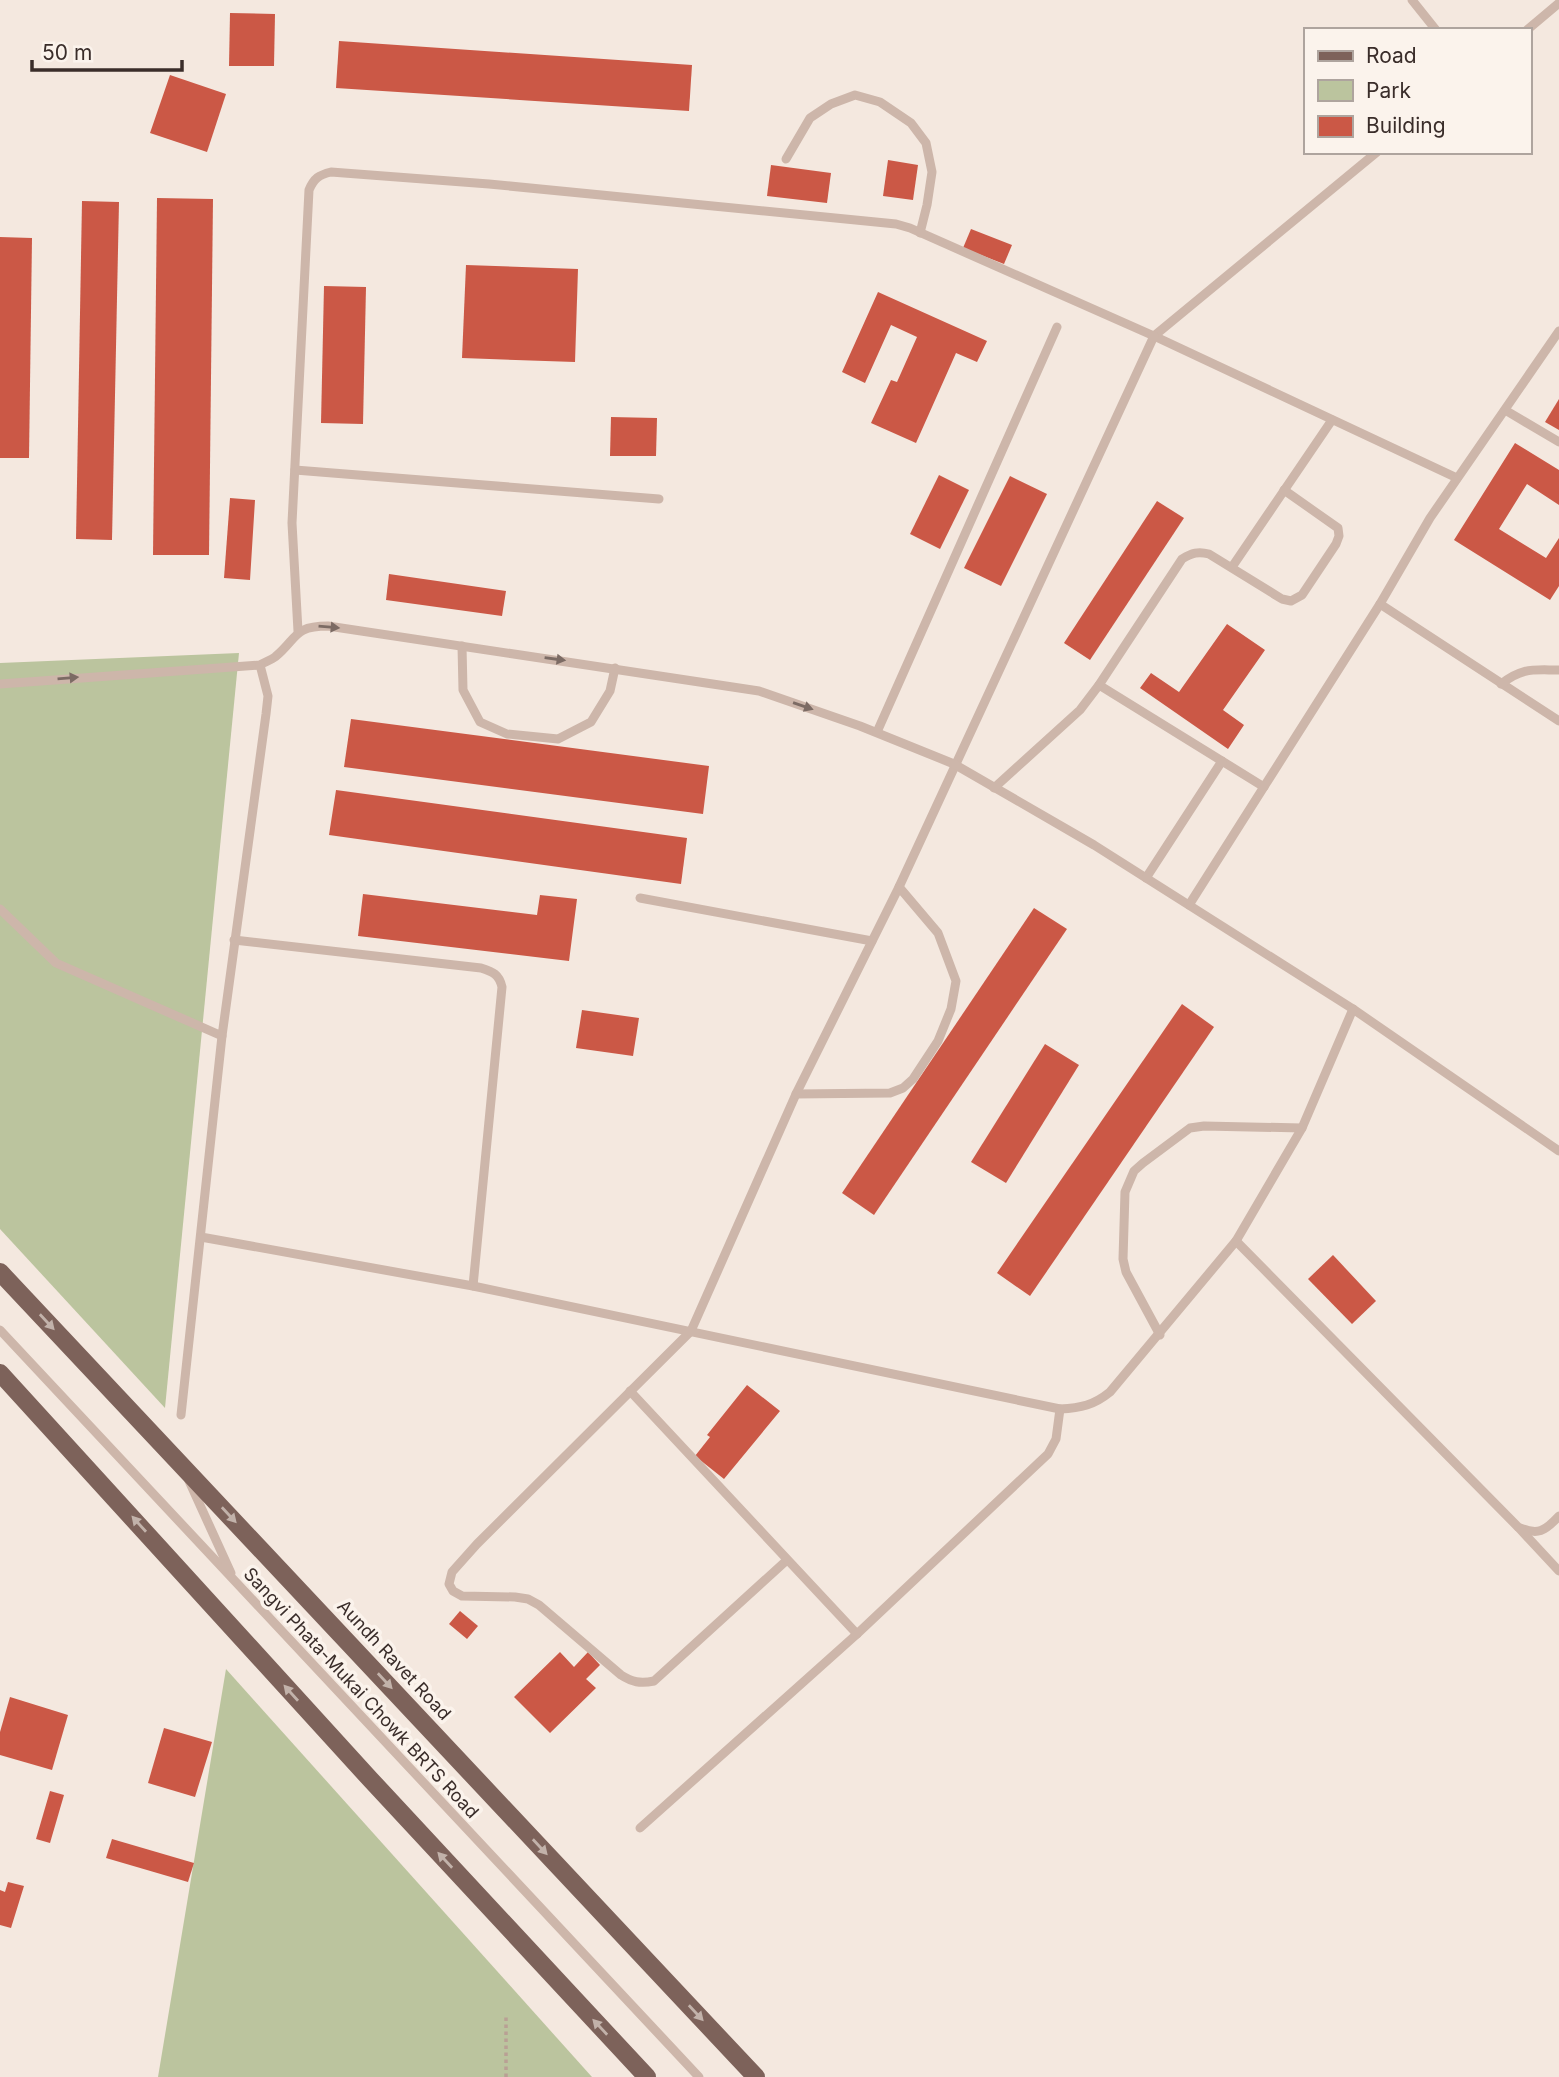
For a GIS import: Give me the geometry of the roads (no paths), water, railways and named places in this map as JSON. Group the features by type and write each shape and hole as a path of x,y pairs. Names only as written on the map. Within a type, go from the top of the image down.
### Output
{"main road":[{"name":"Aundh Ravet Road","path":"0,1272 756,2077"},
{"path":"0,1373 370,1779 647,2077"}],"lane":[{"path":"1412,0 1434,28"},
{"path":"1529,28 1559,3"},
{"path":"786,159 810,118 831,104 855,95 880,102 911,123 926,143 932,172 920,233"},
{"path":"788,1560 654,1681 643,1683 621,1675 528,1599 462,1596 453,1591 449,1584 452,1573 477,1544 691,1331 796,1094 899,887 1154,336 1375,154"},
{"path":"299,631 292,523 309,190 313,180 319,175 331,172 877,222 910,228 1154,336 1457,478"},
{"path":"877,732 1057,327"},
{"path":"1189,905 1380,604 1430,518 1559,331"},
{"path":"1505,410 1559,442"},
{"path":"1232,567 1332,419"},
{"path":"295,470 659,499"},
{"path":"995,788 1072,718 1099,685 1182,559 1199,551 1209,554 1282,599 1291,601 1302,595 1336,544 1338,528 1284,490"},
{"path":"1380,604 1559,721"},
{"path":"0,684 260,665 275,657 299,631 312,626 328,626 760,691 877,732 954,764 1094,845 1353,1009 1559,1151"},
{"path":"462,646 463,690 480,722 507,734 558,739 591,722 610,691 615,668"},
{"path":"181,1415 222,1037 268,696 260,665"},
{"path":"1501,684 1522,671 1559,670"},
{"path":"1099,685 1264,787"},
{"path":"1146,878 1222,761"},
{"path":"796,1094 890,1093 903,1088 913,1079 939,1041 951,1009 956,981 938,933 899,887"},
{"path":"640,898 872,941"},
{"path":"0,909 56,963 222,1037"},
{"path":"234,940 481,968 494,972 500,979 502,987 473,1286"},
{"path":"201,1237 473,1286 1060,1409 1082,1408 1098,1402 1110,1392 1236,1241 1302,1128 1353,1009"},
{"path":"1160,1335 1126,1272 1123,1259 1125,1192 1134,1171 1190,1128 1302,1128"},
{"path":"1236,1241 1559,1572"},
{"name":"Sangvi Phata-Mukai Chowk BRTS Road","path":"0,1330 699,2077"},
{"path":"630,1391 857,1634"},
{"path":"640,1828 857,1634 1048,1454 1056,1439 1060,1409"},
{"path":"182,1465 234,1581"},
{"path":"1518,1527 1526,1531 1546,1530 1559,1516"}]}
